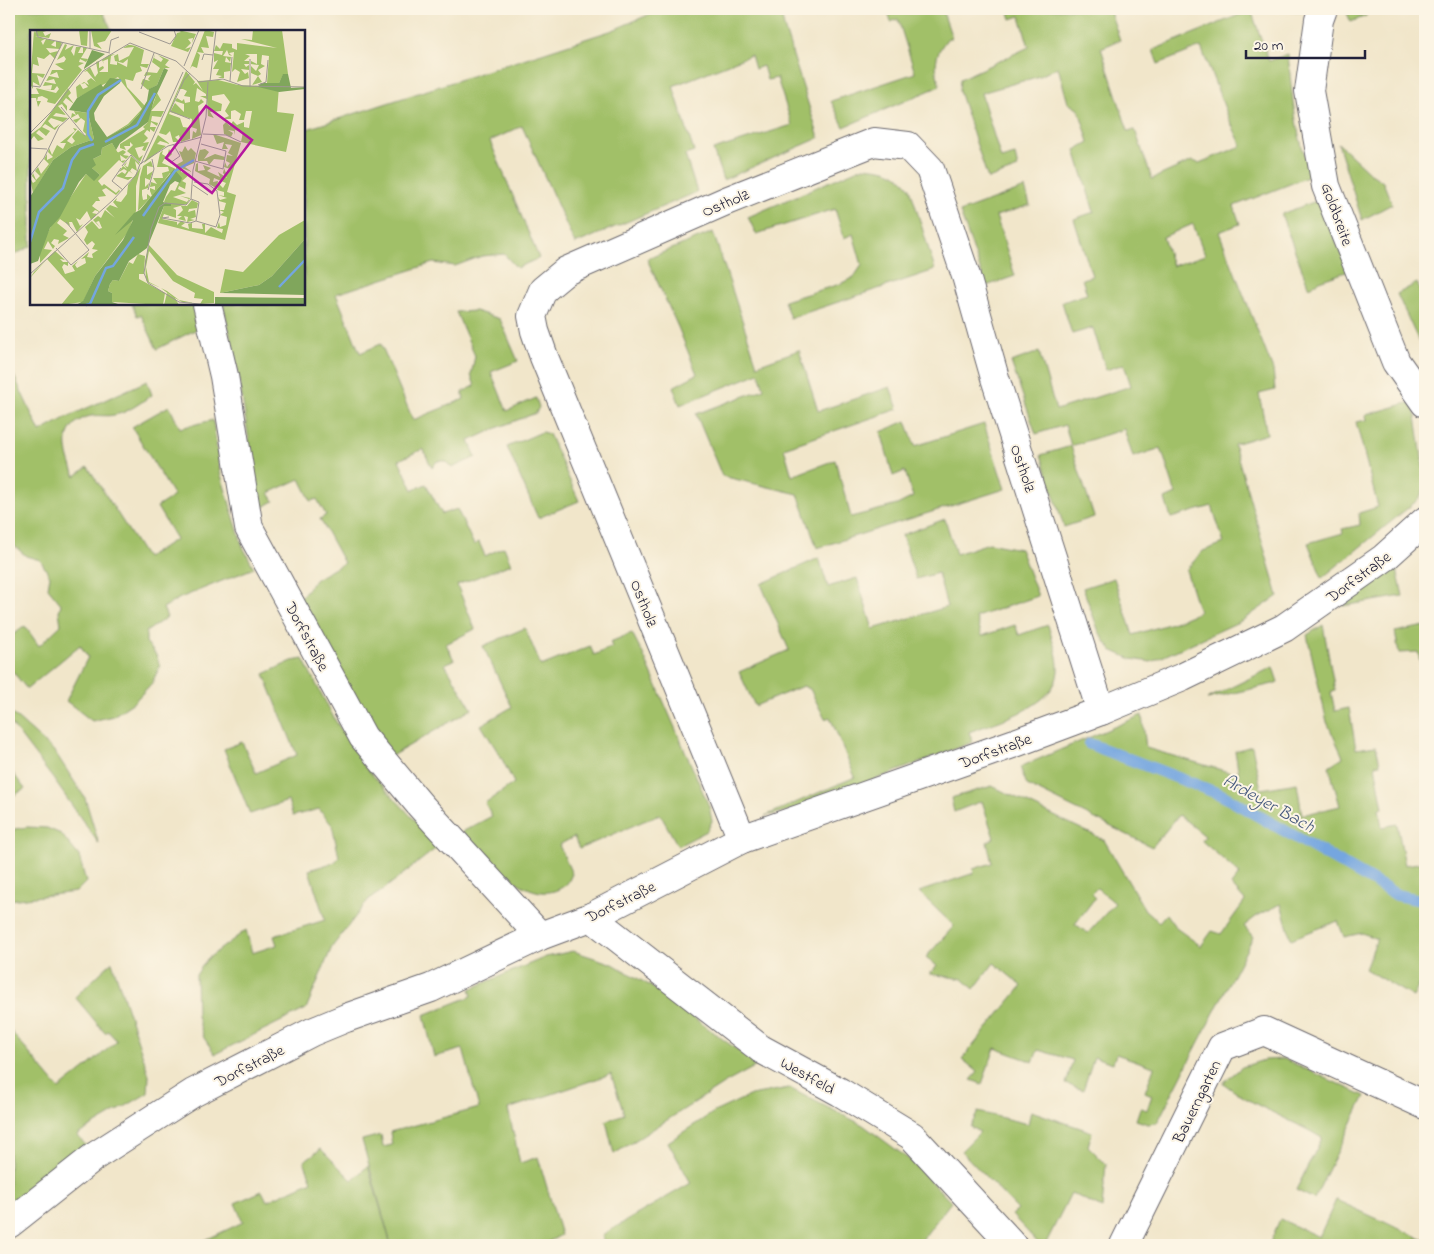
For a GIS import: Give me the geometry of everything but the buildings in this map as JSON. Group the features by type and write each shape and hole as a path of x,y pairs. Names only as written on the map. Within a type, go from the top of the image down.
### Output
{"street":[{"name":"Goldbreite","path":"1323,9 1319,20 1309,91 1326,186 1396,362 1425,403"},
{"name":"Ostholz","path":"742,839 544,357 532,316 543,290 566,271 726,201 874,142 908,146 930,169 966,276 995,378 1102,711"},
{"name":"Dorfstraße","path":"207,305 224,376 250,528 275,576 363,737 420,805 540,936"},
{"name":"Dorfstraße","path":"9,1224 95,1156 193,1094 312,1032 431,988 540,936 591,917 742,839 1102,711 1183,677 1284,628 1384,558 1425,521"},
{"name":"Westfeld","path":"591,917 761,1049 840,1092 912,1136 1013,1245"},
{"name":"Bauerngarten","path":"1124,1245 1222,1047 1264,1032 1425,1105"}],"green space":[{"path":"9,9 102,9 112,30 30,30 30,247 9,258"},
{"path":"662,9 780,9 819,138 723,180 713,150 792,125 777,78 767,80 763,66 755,69 751,55 673,86 694,152 685,155 697,192 575,244 522,126 490,141 539,258 517,268 504,254 482,256 455,266 433,263 336,294 360,353 381,344 413,420 464,399 462,392 475,386 471,375 475,356 456,312 475,311 500,319 518,361 491,372 507,411 536,398 539,407 536,413 469,441 476,457 452,468 445,461 437,461 432,468 423,449 399,460 413,490 426,484 442,514 457,509 474,545 479,542 485,556 504,547 511,564 457,585 475,629 446,644 454,660 445,664 472,709 388,758 299,599 316,579 344,563 320,519 326,515 317,499 311,501 300,479 269,493 274,501 260,509 237,366 223,305 305,305 305,130 613,30"},
{"path":"887,9 942,9 952,38 948,38 943,44 936,60 940,86 844,127 831,101 915,73 898,19 891,22"},
{"path":"1008,9 1109,9 1120,40 1101,48 1128,131 1135,130 1152,179 1192,161 1199,163 1242,146 1229,119 1201,47 1158,64 1153,50 1244,13 1245,9 1293,9 1301,12 1251,10 1269,61 1288,54 1298,132 1313,175 1234,206 1240,224 1219,232 1273,370 1275,390 1259,394 1267,434 1234,444 1278,596 1243,620 1151,662 1131,659 1111,650 1099,632 1083,588 1114,578 1133,635 1175,622 1199,612 1186,570 1203,551 1224,543 1212,506 1171,518 1165,499 1176,494 1161,448 1133,457 1124,429 1071,446 1065,425 1036,434 1011,362 1039,352 1056,410 1131,386 1124,364 1106,370 1093,328 1072,334 1062,302 1087,294 1082,279 1092,276 1074,219 1094,212 1075,150 1089,142 1079,110 1068,103 1058,67 1040,76 981,93 1001,159 1015,155 1018,168 988,179 959,91 960,79 1029,47 1020,16 1011,19","holes":["1193,224 1205,255 1172,266 1163,237"]},
{"path":"1345,9 1368,9 1366,16 1351,22"},
{"path":"1338,143 1370,173 1383,182 1392,204 1362,220"},
{"path":"863,167 895,174 910,188 935,270 790,318 784,301 840,284 854,277 862,265 853,234 844,238 835,209 756,234 748,217"},
{"path":"1025,188 1030,205 996,216 1015,276 986,286 960,212"},
{"path":"1319,200 1349,271 1319,281 1309,288 1281,214"},
{"path":"713,232 757,365 799,350 818,411 890,387 898,409 784,448 792,476 835,460 851,517 897,505 913,497 905,471 893,476 881,432 906,421 915,446 984,424 1005,489 817,548 798,494 722,476 696,414 764,389 759,373 680,405 673,387 697,374 647,259"},
{"path":"1417,283 1425,301 1425,355 1397,294"},
{"path":"132,305 195,305 201,327 157,349 141,315 137,316"},
{"path":"9,365 40,432 67,417 147,381 152,395 119,414 87,417 71,428 67,442 67,451 75,476 88,467 146,558 176,539 157,507 174,496 132,427 169,406 180,428 213,420 220,472 243,547 254,568 180,598 163,608 167,617 146,632 146,642 156,655 160,666 152,683 134,702 113,716 92,721 66,701 88,657 80,645 27,689 9,667 9,638 25,626 39,646 61,625 59,611 61,604 48,588 50,576 40,560 26,556 9,541"},
{"path":"1411,402 1416,416 1425,479 1425,487 1419,499 1322,578 1308,543 1343,533 1342,529 1360,525 1359,513 1378,507 1356,422 1367,420 1366,415"},
{"path":"542,432 549,434 579,501 538,518 507,447"},
{"path":"1071,446 1094,517 1064,527 1041,455"},
{"path":"945,519 956,554 989,543 1020,549 1038,596 976,617 982,636 1015,625 1019,635 1048,625 1057,659 1058,671 1055,684 1047,694 1023,711 969,732 973,742 798,809 765,816 855,777 830,717 825,719 810,689 803,686 755,706 739,672 789,650 761,584 819,558 828,587 857,578 873,629 947,607 938,573 916,579 902,535"},
{"path":"1396,565 1403,596 1343,606"},
{"path":"1323,625 1335,691 1331,692 1335,711 1349,708 1356,749 1376,746 1380,764 1375,765 1383,808 1379,809 1382,827 1397,824 1405,865 1425,862 1425,973 1413,997 1365,969 1377,939 1362,933 1344,937 1338,921 1291,939 1281,904 1257,916 1244,926 1253,937 1157,1123 1148,1124 1136,1120 1140,1108 1147,1110 1152,1095 1145,1092 1154,1067 1116,1054 1113,1063 1094,1057 1083,1090 1066,1084 1073,1060 1038,1050 1033,1062 995,1048 982,1084 971,1080 978,1072 962,1059 1022,986 994,963 974,989 963,979 930,974 937,966 926,957 954,926 919,892 974,873 973,869 992,863 987,842 994,838 982,801 954,812 951,798 992,786 1104,840 1145,910 1159,922 1166,914 1176,928 1201,946 1212,931 1221,934 1245,901 1231,885 1240,874 1202,841 1205,836 1179,815 1152,847 1027,785 1020,767 1142,715 1146,748 1239,775 1235,751 1252,746 1261,789 1297,783 1302,815 1340,806 1329,766 1343,757 1327,722 1307,635","holes":["1097,888 1115,903 1088,933 1075,924 1095,898 1091,894"]},
{"path":"1425,626 1425,685 1418,652 1399,653 1395,632"},
{"path":"525,628 541,666 590,646 594,655 612,647 610,642 632,633 643,654 709,806 712,821 707,831 678,846 660,814 579,849 574,837 559,845 572,874 565,885 551,892 537,891 523,886 508,877 462,832 492,816 485,803 514,783 501,757 481,725 512,707 483,646"},
{"path":"303,659 335,720 365,767 439,846 369,899 332,947 306,1009 215,1054 204,1038 197,1016 196,975 207,959 246,930 252,953 277,945 274,936 325,920 309,870 335,862 339,857 332,825 319,809 293,816 288,801 250,814 224,749 242,742 256,773 297,755 264,674 292,661"},
{"path":"1273,667 1278,682 1207,699"},
{"path":"9,711 55,752 85,798 99,844 9,721"},
{"path":"9,768 25,789 9,798"},
{"path":"27,827 47,828 61,834 79,856 86,882 76,892 9,900 9,830"},
{"path":"573,951 613,964 649,985 758,1065 725,1083 614,1154 606,1121 624,1114 611,1074 508,1109 520,1163 538,1157 561,1235 543,1245 195,1245 243,1222 235,1203 262,1191 267,1201 312,1181 304,1161 321,1149 352,1180 368,1166 390,1241 362,1140 381,1135 383,1147 392,1145 390,1132 479,1108 463,1049 434,1057 424,1015 472,996 470,989 546,957"},
{"path":"112,962 149,1075 148,1093 77,1135 95,1156 9,1224 9,1029 59,1089 117,1041 108,1031 105,1033 75,997"},
{"path":"1284,1059 1365,1096 1314,1199 1296,1190 1322,1138 1258,1105 1223,1083 1242,1067 1264,1060"},
{"path":"789,1088 863,1125 910,1160 951,1202 918,1245 604,1245 602,1235 691,1183 668,1142 714,1112 751,1095"},
{"path":"1031,1111 1092,1132 1088,1146 1106,1164 1102,1208 1071,1193 1045,1245 1040,1245 1012,1215 1018,1210 961,1151 980,1132 970,1127 978,1112 1028,1124"},
{"path":"1336,1200 1424,1240 1425,1238 1425,1245 1269,1245 1280,1219 1319,1237"}],"waterway":[{"name":"Ardeyer Bach","path":"1090,744 1222,795 1397,895 1425,901"}]}
